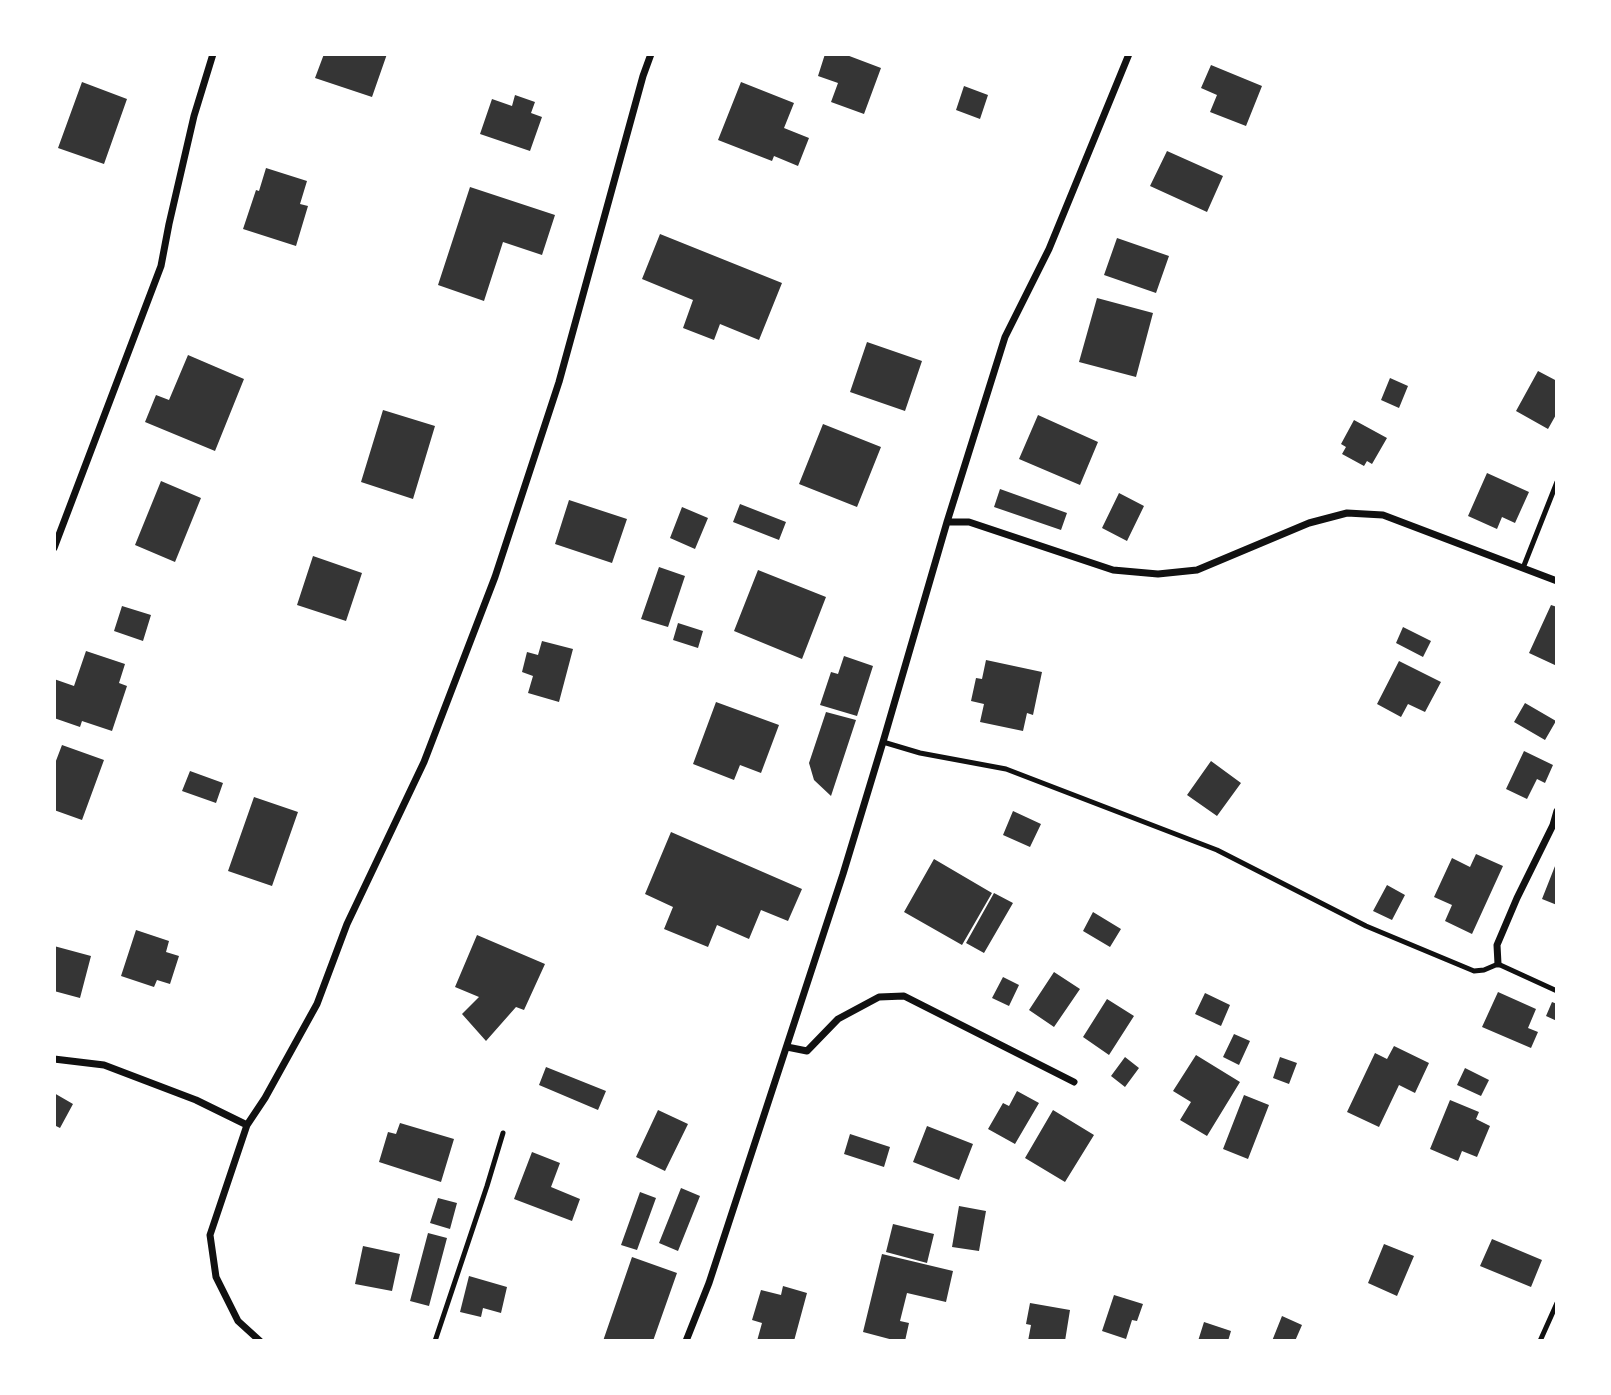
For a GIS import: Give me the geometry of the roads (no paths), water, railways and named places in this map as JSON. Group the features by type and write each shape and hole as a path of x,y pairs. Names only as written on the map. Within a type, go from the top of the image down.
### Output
{"street":[{"path":"54,548 161,266 194,116 213,54"},
{"path":"260,1341 239,1321 216,1278 210,1236 247,1125 317,1004 347,924 424,762 495,577 559,382 651,54"},
{"path":"686,1341 709,1283 787,1047 883,742 947,522 1005,337 1049,249 1129,54"},
{"path":"947,522 968,522 1113,569 1158,574 1197,570 1309,523 1347,513 1382,515 1557,581"},
{"path":"1498,964 1497,945 1557,811"},
{"path":"787,1047 807,1051 838,1019 879,997 904,996 1074,1082"},
{"path":"54,1059 104,1065 196,1100 247,1125"}],"lane":[{"path":"1523,568 1557,482"},
{"path":"883,742 920,753 1006,769 1217,850 1366,926 1474,971 1498,964 1557,991"},
{"path":"435,1341 503,1133"},
{"path":"1539,1341 1557,1303"}]}
